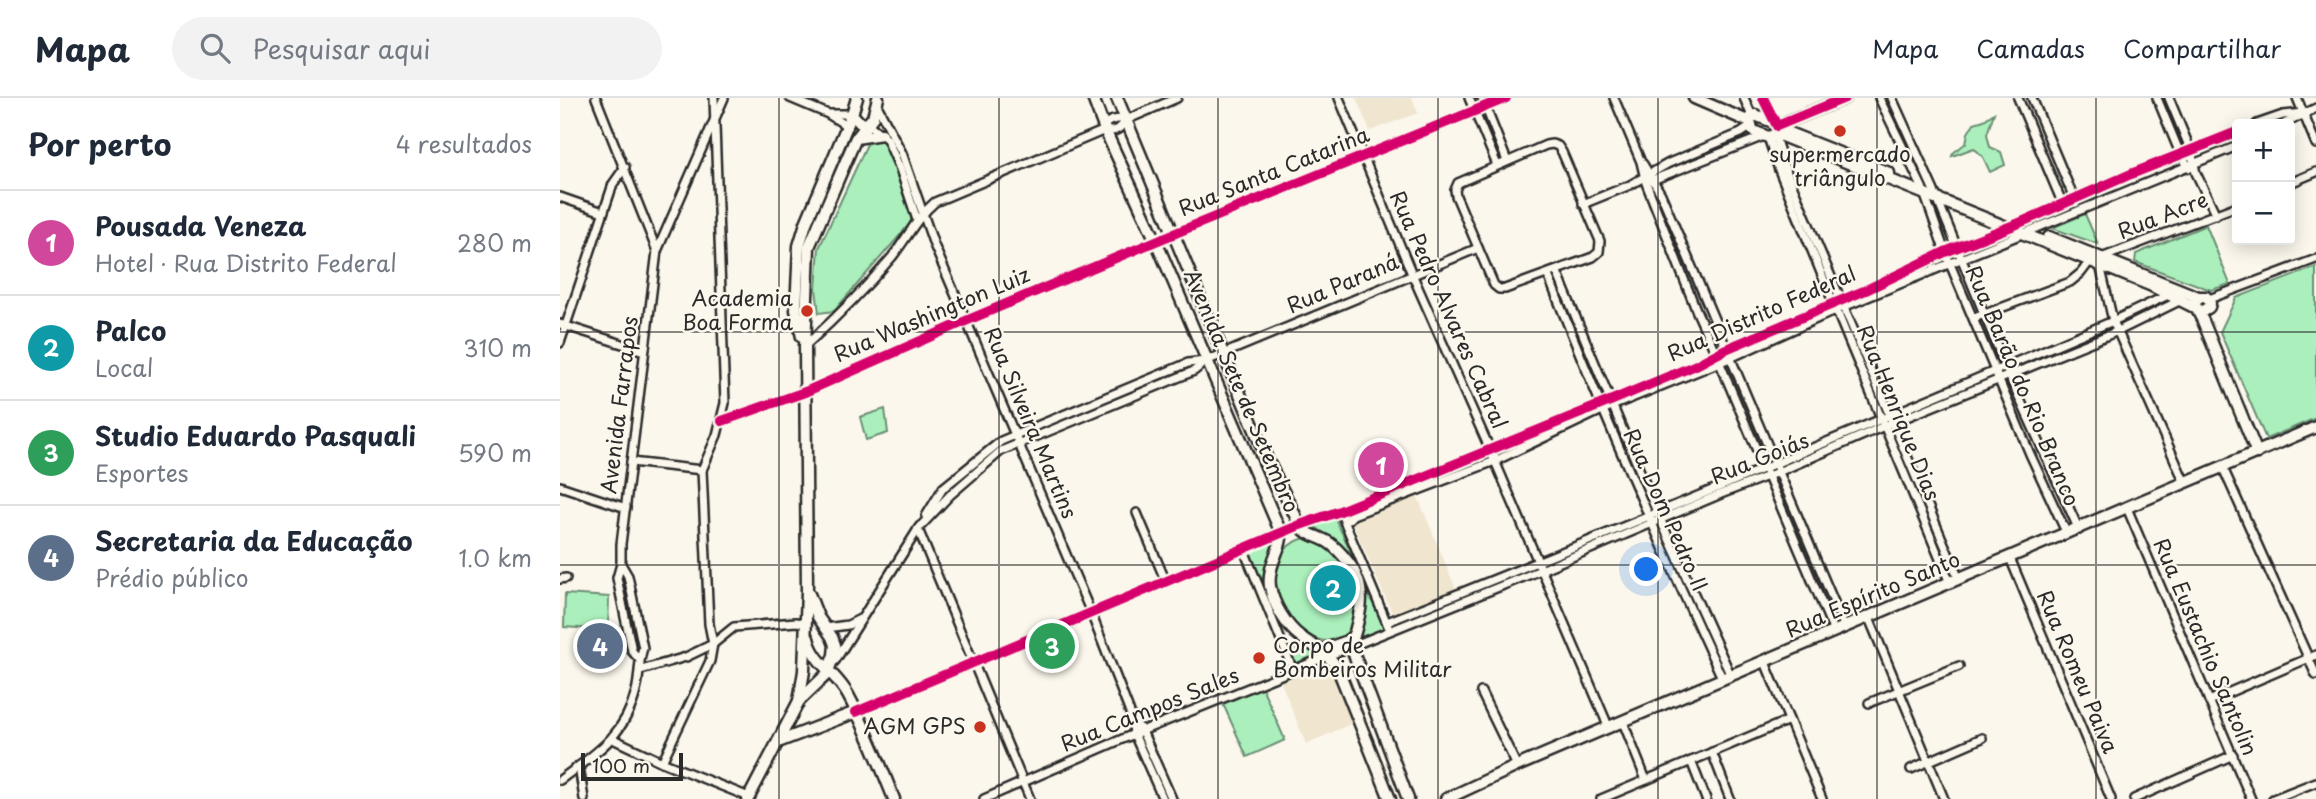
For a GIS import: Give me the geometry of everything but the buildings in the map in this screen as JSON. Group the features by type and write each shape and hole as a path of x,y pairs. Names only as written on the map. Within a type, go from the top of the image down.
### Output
{"main road":[{"path":"805,347 796,310 799,246 857,98"},
{"name":"Avenida Sete de Setembro","path":"1093,98 1282,536 1271,564 1270,586 1280,612 1298,635 1326,653 1338,669 1390,799"},
{"name":"Avenida Sete de Setembro","path":"1117,98 1222,354 1302,528 1331,543 1356,574"},
{"path":"1694,98 2200,304 2257,453"},
{"path":"1773,132 1845,98"},
{"path":"752,796 799,701 804,671 807,590 805,347 809,247 834,184 856,138 873,117 877,101"},
{"path":"852,114 860,123 867,124"},
{"path":"1750,122 1765,118 1773,132"},
{"path":"856,138 882,134"},
{"path":"824,178 834,184"},
{"path":"2097,261 2181,300 2200,304"},
{"name":"Rua Espírito Santo","path":"1446,799 1517,766 2316,427"},
{"path":"1254,468 1268,459"},
{"path":"1282,536 1302,528"},
{"path":"1356,574 1361,586 1361,610 1352,642 1408,799"},
{"path":"799,701 830,670 835,645 818,617 807,590"},
{"path":"805,623 810,648 842,684 894,799"},
{"path":"1326,653 1345,642 1352,642"},
{"path":"779,742 856,712"}],"street":[{"path":"596,98 657,251"},
{"path":"662,762 710,661 713,644 709,624 702,470 722,421 725,404 714,98"},
{"path":"657,251 724,98"},
{"path":"790,98 828,114 847,126"},
{"path":"805,347 844,311 894,255 920,216 935,202 1105,130 1106,123 1116,118 1125,120 1177,98"},
{"name":"Rua Pedro Alvares Cabral","path":"1339,98 1412,274 1609,728"},
{"path":"1469,98 1497,165"},
{"name":"Rua Santa Catarina","path":"1156,241 1474,110 1484,102 1506,98"},
{"path":"1614,98 1730,358 1845,628"},
{"path":"1648,178 1741,134 1750,122 1744,98"},
{"name":"Rua Henrique Dias","path":"1763,98 1785,168 1927,502 1955,581"},
{"name":"Rua Barão do Rio Branco","path":"1879,98 1894,133 1930,193 1950,265 2067,534"},
{"name":"Rua Barão do Rio Branco","path":"1892,98 1930,193 1985,312 2009,375 2078,530"},
{"path":"2018,98 2068,215"},
{"path":"2032,98 2078,210"},
{"path":"2297,98 2316,144"},
{"path":"2192,165 2181,156 2158,102 2170,99 2191,151 2192,165 2216,215"},
{"name":"Rua Silveira Martins","path":"877,101 902,153 920,216"},
{"path":"1484,102 1507,161"},
{"path":"2293,119 2316,108"},
{"path":"2271,119 2304,113"},
{"path":"828,114 852,114"},
{"path":"2029,124 2042,119"},
{"name":"Rua Silveira Martins","path":"867,124 887,139 968,320 1167,798"},
{"path":"1894,133 1905,127"},
{"path":"1583,204 1773,132"},
{"name":"Rua Henrique Dias","path":"1773,132 1779,170 1881,423 1918,507 1955,581"},
{"name":"Rua Distrito Federal","path":"1302,528 1490,450 1730,358 1956,247 2232,134"},
{"path":"1546,145 1558,146 1600,241 1600,252 1548,275 1505,289 1494,285 1456,196 1456,186 1507,161 1546,145"},
{"name":"Rua Distrito Federal","path":"1843,303 1950,265 2232,148"},
{"path":"560,343 563,325 613,184 625,167"},
{"path":"2294,182 2316,172"},
{"path":"2132,174 2137,186"},
{"path":"1648,178 1697,312 1835,632"},
{"path":"560,197 603,212"},
{"name":"Rua Acre","path":"1974,318 2070,282 2097,261 2232,208"},
{"name":"Rua Washington Luiz","path":"722,421 805,392 1156,241"},
{"name":"Rua Paraná","path":"1206,361 1478,248"},
{"name":"Avenida Farrapos","path":"560,779 613,739 631,710 641,670 639,659 632,651 617,579 621,564 621,544 657,251"},
{"path":"2200,304 2316,259"},
{"path":"2097,261 2113,321 2185,483"},
{"name":"Rua Dom Pedro II","path":"1557,271 1727,678"},
{"name":"Rua Dom Pedro II","path":"1548,275 1649,520 1727,678"},
{"name":"Rua Goiás","path":"1945,397 1996,370 2170,294"},
{"name":"Rua Goiás","path":"1352,642 1776,469 1892,418 1945,397 2000,380 2118,331 2181,300"},
{"name":"Rua Distrito Federal","path":"1611,403 1726,349 1835,307"},
{"path":"563,325 644,351"},
{"path":"2066,341 2070,350"},
{"path":"830,670 943,488 984,453 1014,434 1188,363 1206,361"},
{"path":"918,529 950,495 1001,451 1194,371 1206,361"},
{"path":"1860,366 1868,362"},
{"name":"Rua Distrito Federal","path":"1347,521 1495,461 1601,407"},
{"path":"2030,454 2043,450"},
{"path":"631,462 702,470"},
{"path":"2223,468 2312,657 2316,676"},
{"path":"560,486 626,508"},
{"path":"2051,499 2062,494"},
{"path":"1918,507 1927,502"},
{"name":"Rua Eustachio Santolin","path":"2127,508 2251,799"},
{"path":"1340,511 1347,521 1356,574 1374,596"},
{"path":"1137,513 1166,582"},
{"path":"918,529 1030,799"},
{"path":"856,712 1282,536"},
{"path":"1353,547 1388,626"},
{"path":"1244,550 1293,670"},
{"name":"Rua Romeu Paiva","path":"2010,558 2111,799"},
{"path":"1258,585 1274,596"},
{"path":"1277,632 1280,612"},
{"path":"1869,618 1944,799"},
{"path":"826,628 848,625 861,619"},
{"path":"641,670 686,657 713,644 734,627 805,623"},
{"name":"Rua Campos Sales","path":"984,799 1293,670 1326,653"},
{"path":"2209,701 2312,657"},
{"path":"1765,662 1822,799"},
{"path":"1869,702 1959,666"},
{"path":"1481,692 1517,766"},
{"path":"1601,799 1789,720"},
{"path":"1623,722 1647,780"},
{"path":"1911,769 1982,738"},
{"path":"613,739 662,762 752,796"},
{"path":"1712,752 1730,799"},
{"path":"2134,799 2233,755"},
{"path":"1691,761 1706,799"},
{"path":"579,766 584,799"},
{"path":"2273,799 2316,782"}],"shaded area":[{"path":"1356,98 1412,98 1418,113 1370,131"},
{"path":"1416,493 1456,589 1393,615 1350,517"},
{"path":"1327,661 1353,723 1306,744 1280,680"}],"green space":[{"path":"1994,113 1987,134 1990,147 2001,152 2005,165 1990,172 1983,157 1974,148 1952,156 1966,143 1974,123"},
{"path":"875,137 885,141 915,213 908,226 834,311 819,313 816,289 819,248 868,142"},
{"path":"2085,214 2098,244 2052,228"},
{"path":"2206,225 2230,284 2211,290 2135,262 2136,254"},
{"path":"2316,267 2316,418 2266,439 2220,332 2236,298"},
{"path":"885,409 888,433 866,440 860,417"},
{"path":"1334,516 1352,554 1313,525"},
{"path":"1305,538 1317,540 1340,557 1348,567 1357,591 1355,617 1350,628 1335,640 1318,639 1300,628 1286,611 1277,590 1275,569 1284,551"},
{"path":"1272,539 1275,543 1267,583 1264,585 1248,550"},
{"path":"1368,593 1385,628 1359,638 1358,633 1362,626"},
{"path":"565,594 609,597 608,630 564,627"},
{"path":"1304,646 1317,652 1320,657 1295,667 1288,652"},
{"path":"1262,687 1285,740 1247,757 1223,704"}],"cycle path":[{"path":"722,421 805,392 1156,241 1506,98"},
{"path":"1763,98 1777,126 1845,98"},
{"path":"856,712 1300,525 1696,365 1726,349 1866,290 1945,252 2232,134"}],"place":[{"name":"supermercado triângulo","path":"1840,131"},
{"name":"Academia Boa Forma","path":"807,311"},
{"name":"Pousada Veneza","path":"1381,465"},
{"name":"Palco","path":"1333,588"},
{"name":"Secretaria da Educação","path":"600,646"},
{"name":"Studio Eduardo Pasquali","path":"1052,646"},
{"name":"Corpo de Bombeiros Militar","path":"1259,658"},
{"name":"AGM GPS","path":"980,727"}]}
